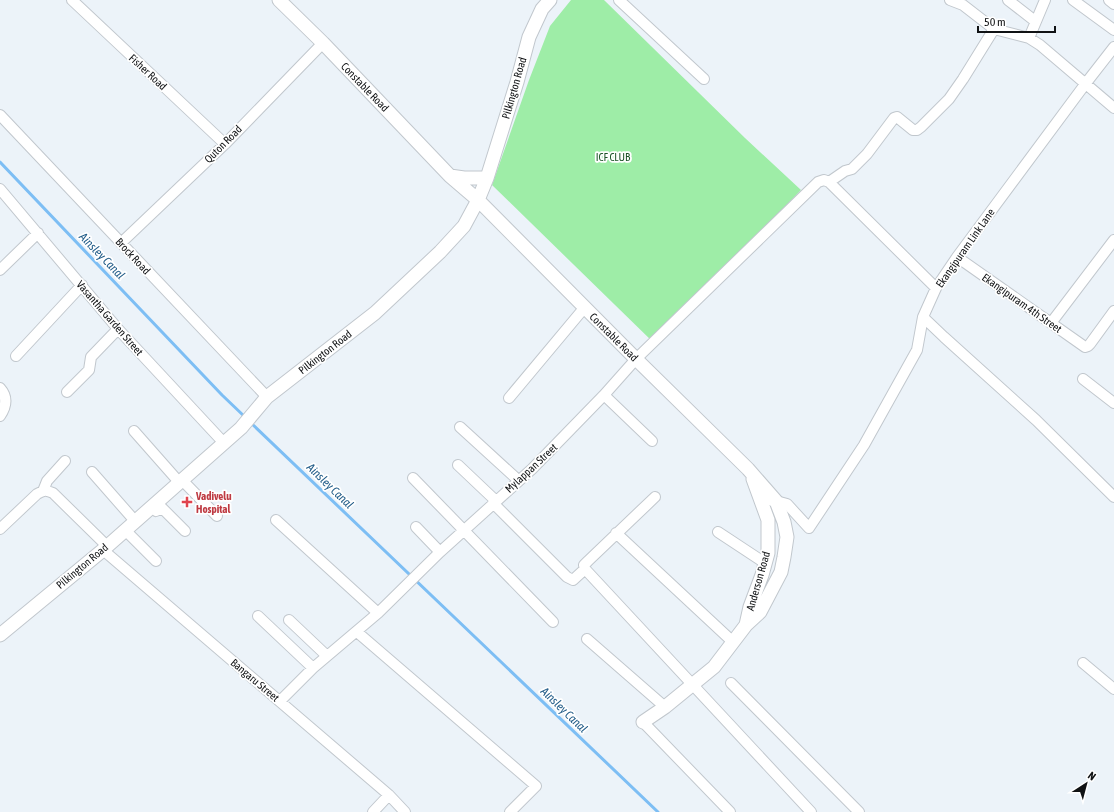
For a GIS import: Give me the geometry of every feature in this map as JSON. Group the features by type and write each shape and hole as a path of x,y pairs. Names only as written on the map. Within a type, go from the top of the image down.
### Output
{"street":[{"name":"Fisher Road","path":"72,0 225,144"},
{"name":"Constable Road","path":"279,0 323,43 450,176 478,200 748,469 776,501 784,522 787,537 781,572"},
{"name":"Pilkington Road","path":"0,635 105,548 241,428 267,397 375,313 424,267 464,226 478,200 487,178 517,82 529,36 542,9 550,0"},
{"path":"619,0 704,79"},
{"path":"950,0 962,5 994,29 1029,38 1040,45 1114,108"},
{"path":"1008,0 1035,21"},
{"path":"1029,38 1045,0"},
{"path":"1073,0 1114,30"},
{"path":"1109,0 1114,4"},
{"name":"Mylappan Street","path":"280,701 313,668 378,613 440,552 518,480 532,469 604,395 636,359 818,182 824,180 829,182 845,171 852,169 867,154 884,130 897,116 913,130 921,128 949,99 994,29"},
{"name":"Quton Road","path":"121,243 225,144 323,43"},
{"name":"Ekangipuram Link Lane","path":"809,528 864,445 917,350 923,317 936,288 957,257 1114,47"},
{"name":"Brock Road","path":"0,115 267,397"},
{"path":"450,176 464,178 487,178"},
{"path":"829,182 936,288"},
{"name":"Vasantha Garden Street","path":"0,189 118,329 224,443"},
{"path":"0,270 38,233"},
{"path":"1051,323 1114,240"},
{"name":"Ekangipuram 4th Street","path":"957,257 1082,345 1088,346 1112,318"},
{"path":"16,356 82,285"},
{"path":"509,398 585,307"},
{"path":"923,317 1036,420 1114,497"},
{"path":"67,392 89,370 91,357 118,329"},
{"path":"1083,378 1114,403"},
{"path":"0,388 4,392 6,403 0,416"},
{"path":"604,395 652,441"},
{"path":"460,428 518,480"},
{"path":"134,431 181,481 217,516"},
{"path":"0,529 42,491 47,481 65,461"},
{"path":"458,465 569,578 574,580 585,569 584,565 655,497"},
{"name":"Anderson Road","path":"746,625 750,607 768,553 768,520 748,469"},
{"path":"92,472 135,521"},
{"path":"413,478 553,622"},
{"name":"Bangaru Street","path":"42,491 47,490 53,493 105,548 389,795 406,812"},
{"name":"Constable Road","path":"776,501 787,504 809,528"},
{"path":"761,502 776,501"},
{"path":"152,506 156,511 162,508 185,531"},
{"path":"276,520 378,613"},
{"path":"416,527 440,552"},
{"path":"125,530 156,561"},
{"path":"718,532 765,563"},
{"path":"616,533 733,642"},
{"path":"585,569 811,812"},
{"name":"Anderson Road","path":"643,722 665,707 714,667 746,625 760,612 781,572"},
{"path":"258,616 313,668"},
{"path":"289,620 327,656"},
{"path":"357,632 536,786 510,812"},
{"path":"587,639 665,707"},
{"path":"1083,664 1114,689"},
{"path":"731,683 859,812"},
{"path":"643,722 730,812"},
{"path":"373,812 389,795"}],"green space":[{"name":"ICF CLUB","path":"571,0 604,0 745,138 801,190 655,344 492,185 529,80 550,26"}],"waterway":[{"name":"Ainsley Canal","path":"0,162 222,395 245,417"},
{"name":"Ainsley Canal","path":"251,423 658,812"}],"place":[{"name":"Vadivelu Hospital","path":"187,502"}]}
